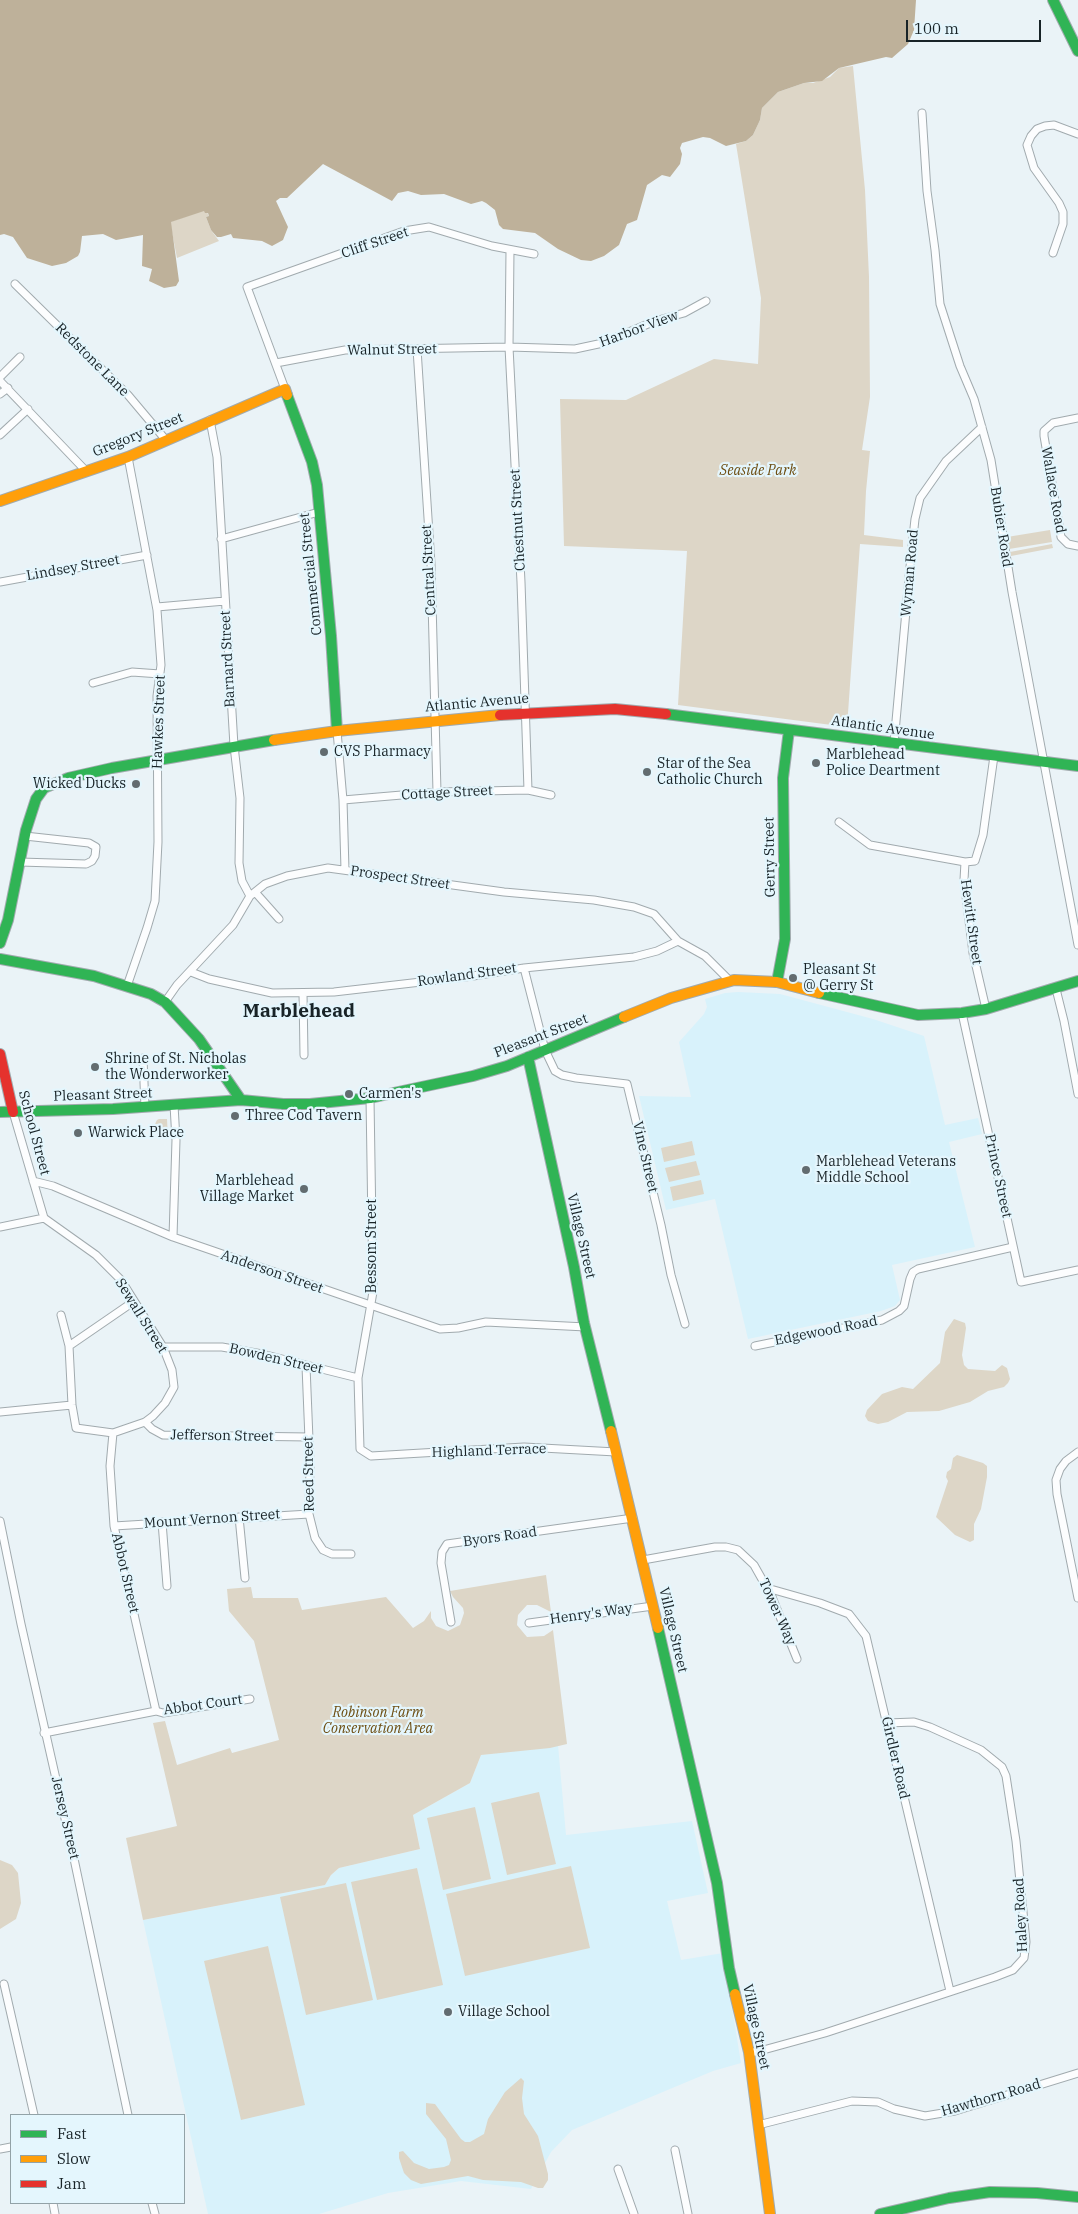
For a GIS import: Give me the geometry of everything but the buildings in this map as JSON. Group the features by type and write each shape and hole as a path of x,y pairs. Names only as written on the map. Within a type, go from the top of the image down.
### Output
{"main road":[{"path":"1053,0 1078,51"},
{"name":"Gregory Street","path":"0,501 128,457 165,439 285,389"},
{"name":"Commercial Street","path":"285,389 312,462 319,512 331,636 336,731"},
{"name":"Atlantic Avenue","path":"0,943 8,920 36,799 44,788 68,778 158,759 234,746 336,731 524,712 614,709 1078,766"},
{"name":"Gerry Street","path":"777,982 785,939 783,778 788,730"},
{"path":"0,959 65,970 127,986 151,994 165,1002 199,1039 241,1100"},
{"name":"Pleasant Street","path":"0,1112 145,1107 241,1100 284,1104 370,1098 473,1076 528,1058 672,998 729,980 777,982 859,1003 918,1015 962,1013 986,1009 1078,982"},
{"name":"School Street","path":"0,1054 13,1112"},
{"name":"Village Street","path":"528,1058 586,1328 643,1560 717,1883 729,1968 749,2052 770,2214"},
{"path":"880,2214 949,2198 990,2192 1037,2193 1078,2197"}],"street":[{"name":"Bubier Road","path":"922,113 927,191 940,304 960,366 974,399 990,460 1078,945"},
{"path":"1053,252 1063,224 1063,212 1059,203 1034,168 1027,145 1037,129 1044,126 1054,125 1078,134"},
{"name":"Cliff Street","path":"247,287 404,231 429,227 510,250 534,254"},
{"name":"Chestnut Street","path":"510,250 509,348 522,582 524,712 528,790"},
{"name":"Redstone Lane","path":"15,284 128,395 165,439"},
{"name":"Commercial Street","path":"247,287 285,389"},
{"name":"Harbor View","path":"509,348 575,349 591,346 617,338 655,320 684,313 706,301"},
{"name":"Walnut Street","path":"276,363 345,350 509,348"},
{"name":"Central Street","path":"417,349 430,564 437,792"},
{"path":"0,377 20,357"},
{"path":"0,381 86,470"},
{"path":"0,394 8,388"},
{"path":"0,435 28,409"},
{"name":"Wallace Road","path":"1078,418 1053,423 1044,431 1044,436 1061,537 1068,544 1078,546"},
{"name":"Barnard Street","path":"210,420 217,457 234,746 240,798 239,863 242,881 279,919"},
{"name":"Wyman Road","path":"894,743 911,556 915,519 920,498 946,462 982,427"},
{"name":"Hawkes Street","path":"127,986 155,900 158,842 157,696 160,674 157,607 128,457"},
{"path":"221,539 319,512"},
{"name":"Lindsey Street","path":"0,582 147,555"},
{"path":"157,607 225,601"},
{"path":"93,683 132,672 160,674"},
{"name":"Commercial Street","path":"336,731 343,800 345,870"},
{"name":"Hewitt Street","path":"986,1009 973,953 964,880 964,862 975,861 983,835 994,756"},
{"name":"Cottage Street","path":"343,800 437,792 528,790 551,795"},
{"path":"839,822 870,845 964,862"},
{"path":"20,862 86,864 92,862 96,856 96,847 88,843 26,836"},
{"name":"Prospect Street","path":"253,894 266,884 287,876 328,868 504,892 594,900 634,906 654,914 678,941"},
{"path":"165,1002 177,985 233,925 253,894"},
{"path":"678,941 704,956 729,980"},
{"name":"Rowland Street","path":"190,972 209,980 272,993 334,992 634,956 657,951 678,941"},
{"path":"524,968 545,1050"},
{"path":"1056,989 1078,1094"},
{"path":"303,993 304,1055"},
{"name":"Prince Street","path":"962,1013 1021,1282 1078,1270"},
{"name":"Vine Street","path":"545,1050 556,1071 562,1075 627,1084 662,1225 671,1275 685,1324"},
{"path":"143,1058 145,1107"},
{"name":"Bessom Street","path":"363,1452 359,1445 358,1378 373,1292 370,1098"},
{"path":"173,1237 176,1140 174,1105"},
{"name":"School Street","path":"13,1112 44,1218"},
{"name":"Anderson Street","path":"33,1181 53,1186 173,1237 440,1330 486,1322 586,1328"},
{"path":"0,1227 44,1218"},
{"name":"Sewall Street","path":"44,1218 96,1255 121,1280 133,1302 163,1347 172,1370 174,1387 166,1403 154,1416 145,1422"},
{"name":"Edgewood Road","path":"755,1346 882,1320 899,1312 904,1306 910,1279 913,1272 918,1269 1013,1247"},
{"path":"69,1346 133,1302"},
{"path":"61,1315 69,1346 72,1405 76,1428 113,1433 145,1422"},
{"name":"Bowden Street","path":"163,1347 222,1347 262,1354 358,1378"},
{"name":"Reed Street","path":"306,1366 310,1464 309,1514 315,1538 323,1550 332,1554 351,1554"},
{"path":"0,1412 72,1405"},
{"name":"Jefferson Street","path":"145,1422 152,1429 163,1435 309,1437"},
{"name":"Abbot Street","path":"113,1433 110,1466 114,1526 156,1711"},
{"name":"Highland Terrace","path":"363,1452 370,1456 524,1447 616,1452"},
{"path":"1078,1452 1066,1461 1060,1469 1056,1480 1057,1494 1078,1598"},
{"name":"Mount Vernon Street","path":"114,1526 309,1514"},
{"path":"239,1517 245,1578"},
{"name":"Byors Road","path":"450,1622 441,1563 442,1552 447,1544 633,1518"},
{"name":"Jersey Street","path":"0,1521 44,1733 73,1854 128,2114"},
{"path":"162,1522 166,1586"},
{"name":"Tower Way","path":"643,1560 715,1546 738,1550 746,1556 768,1588 782,1618 797,1659"},
{"name":"Girdler Road","path":"768,1588 849,1614 866,1636 876,1686 887,1723 950,1991"},
{"name":"Henry's Way","path":"528,1623 653,1606"},
{"name":"Abbot Court","path":"44,1733 156,1711 163,1713 250,1699"},
{"name":"Haley Road","path":"749,2052 756,2052 826,2034 1013,1970 1019,1965 1026,1953 1016,1841 1006,1776 1002,1766 989,1756 941,1732 914,1722 887,1723"},
{"path":"4,1984 34,2114"},
{"name":"Hawthorn Road","path":"758,2125 852,2101 878,2102 894,2109 925,2116 955,2111 1078,2073"},
{"path":"676,2150 688,2214"},
{"path":"618,2169 634,2214"}],"shaded area":[{"path":"0,0 916,0 914,30 908,44 892,58 886,57 839,68 822,81 804,83 778,92 762,108 760,120 753,135 746,141 726,146 710,138 703,137 682,143 680,148 682,154 680,164 670,177 662,175 647,185 637,220 627,224 619,245 604,256 591,261 581,260 558,249 535,233 503,229 499,225 495,210 482,201 471,204 444,194 421,195 408,191 398,193 392,201 323,164 287,198 280,198 276,201 288,227 283,240 272,246 262,241 233,238 231,234 217,237 211,230 206,217 209,216 208,213 204,211 171,222 179,281 176,286 164,288 149,281 152,269 142,266 143,235 116,240 103,234 82,236 78,256 66,263 52,266 27,258 13,237 4,234 0,235"},
{"name":"Marblehead Veterans Middle School","path":"725,993 780,994 873,1019 924,1036 945,1125 978,1118 982,1134 949,1142 975,1247 892,1265 900,1300 895,1306 881,1311 748,1339 715,1199 666,1210 639,1096 691,1097 679,1042 704,1014 707,1007 705,999"},
{"name":"Village School","path":"558,1745 566,1835 692,1821 708,1893 667,1901 681,1960 723,1953 741,2063 713,2071 572,2130 551,2152 531,2189 461,2181 388,2193 319,2214 208,2214 143,1920 325,1885 331,1875 339,1868 420,1849 413,1815 470,1783 481,1755"}],"green space":[{"name":"Seaside Park","path":"853,66 865,190 869,277 870,397 862,450 870,451 864,535 903,540 903,547 860,544 847,727 678,705 687,551 564,546 560,399 626,400 714,359 758,364 761,298 736,144 746,141 753,135 760,120 762,108 778,92 804,83 813,83 830,77 839,68"},
{"path":"204,210 209,216 206,217 211,230 219,241 177,258 170,222"},
{"path":"1050,530 1052,542 1009,549 1007,537"},
{"path":"1052,544 1053,548 1011,556 1010,552"},
{"path":"159,1119 167,1119 168,1139 162,1138 161,1130 151,1132"},
{"path":"692,1141 695,1155 664,1162 661,1148"},
{"path":"696,1161 700,1175 669,1182 665,1168"},
{"path":"701,1180 704,1194 673,1201 670,1187"},
{"path":"954,1319 965,1323 962,1355 964,1365 968,1369 995,1371 1002,1365 1007,1368 1010,1379 1008,1383 1004,1387 988,1391 970,1402 939,1411 907,1412 888,1422 878,1424 868,1421 865,1416 867,1410 882,1394 902,1387 913,1389 940,1363 945,1332"},
{"path":"957,1455 987,1466 987,1477 981,1509 974,1524 974,1540 970,1542 955,1535 936,1517 948,1481 946,1477 947,1472 951,1469 953,1458"},
{"name":"Robinson Farm Conservation Area","path":"546,1575 551,1612 537,1605 527,1605 518,1615 517,1625 527,1637 544,1636 553,1630 567,1744 550,1748 481,1755 470,1783 413,1815 420,1849 339,1868 331,1875 325,1885 143,1920 126,1838 177,1826 153,1723 165,1721 177,1765 230,1748 232,1753 279,1740 254,1641 229,1611 227,1589 251,1587 253,1598 298,1598 302,1610 386,1597 413,1628 424,1621 431,1611 431,1618 436,1626 448,1631 460,1625 464,1613 463,1608 450,1591"},
{"path":"539,1792 556,1864 507,1875 491,1803"},
{"path":"475,1807 491,1879 443,1890 427,1818"},
{"path":"0,1860 12,1865 18,1873 21,1903 16,1919 0,1929"},
{"path":"571,1866 590,1948 465,1976 446,1894"},
{"path":"417,1868 443,1985 377,2000 351,1882"},
{"path":"346,1883 373,2000 306,2015 280,1897"},
{"path":"268,1946 305,2105 241,2120 204,1961"},
{"path":"521,2078 524,2081 522,2098 524,2114 538,2136 548,2174 548,2180 543,2188 521,2182 483,2180 468,2176 421,2184 411,2180 404,2173 399,2152 403,2151 414,2163 429,2169 449,2165 451,2160 446,2139 426,2114 426,2103 435,2104 461,2139 465,2142 470,2142 484,2134 488,2119 505,2092"}],"traffic: fast":[{"path":"1053,0 1078,51"},
{"path":"287,395 312,462 317,485 331,636 337,731"},
{"path":"666,714 1078,766"},
{"path":"777,982 785,939 783,778 789,730"},
{"path":"0,943 8,920 26,830 36,799 44,788 68,778 112,768 274,740"},
{"path":"0,959 94,976 151,994 165,1002 199,1039 241,1100"},
{"path":"819,993 918,1015 962,1013 986,1009 1078,981"},
{"path":"0,1112 113,1109 241,1100 283,1104 310,1104 370,1098 473,1076 507,1066 624,1017"},
{"path":"528,1057 574,1267 584,1323 611,1431"},
{"path":"658,1628 717,1883 729,1968 735,1994"},
{"path":"880,2214 949,2198 990,2192 1037,2193 1078,2197"}],"traffic: slow":[{"path":"0,501 128,457 285,389 287,395"},
{"path":"274,740 337,731 500,715"},
{"path":"624,1017 671,998 734,980 777,982 819,993"},
{"path":"611,1431 658,1628"},
{"path":"735,1994 749,2052 770,2214"}],"traffic: jam":[{"path":"500,715 615,709 666,714"},
{"path":"0,1054 13,1112"}],"place":[{"name":"CVS Pharmacy","path":"324,752"},
{"name":"Marblehead Police Deartment","path":"816,763"},
{"name":"Star of the Sea Catholic Church","path":"647,772"},
{"name":"Wicked Ducks","path":"136,784"},
{"name":"Pleasant St @ Gerry St","path":"793,978"},
{"name":"Shrine of St. Nicholas the Wonderworker","path":"95,1067"},
{"name":"Carmen's","path":"349,1094"},
{"name":"Three Cod Tavern","path":"235,1116"},
{"name":"Warwick Place","path":"78,1133"},
{"name":"Marblehead Veterans Middle School","path":"806,1170"},
{"name":"Marblehead Village Market","path":"304,1189"},
{"name":"Village School","path":"448,2012"}],"district":[{"name":"Marblehead","path":"299,1012"}]}
